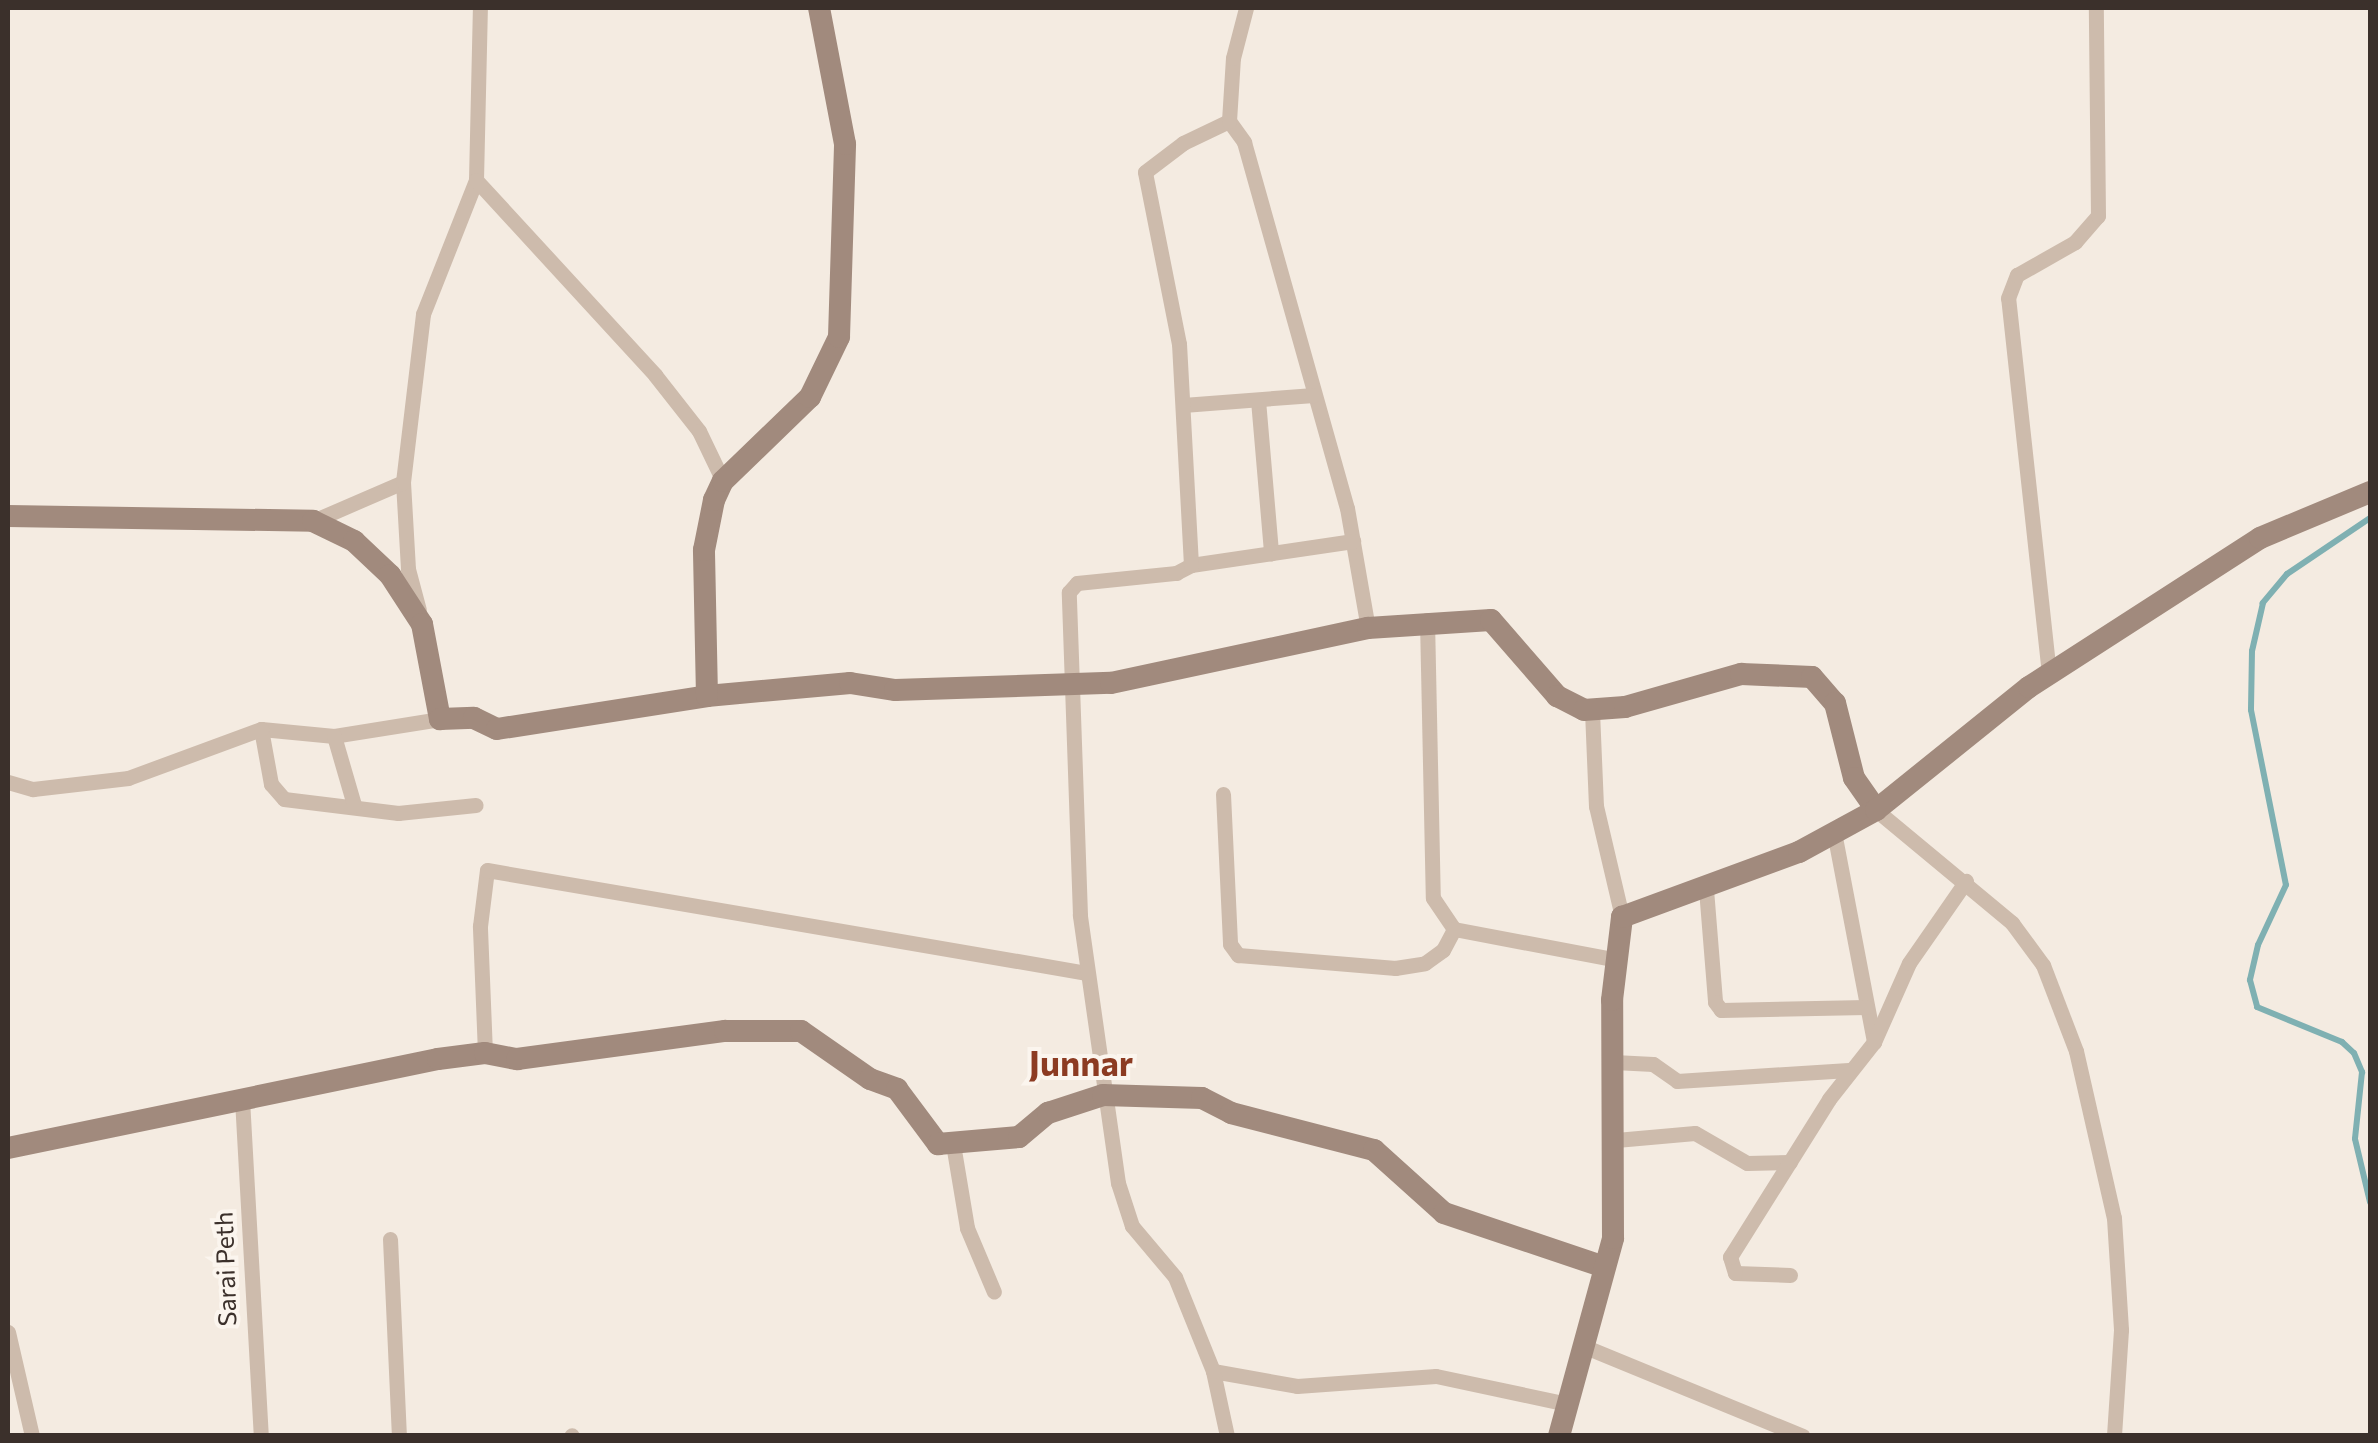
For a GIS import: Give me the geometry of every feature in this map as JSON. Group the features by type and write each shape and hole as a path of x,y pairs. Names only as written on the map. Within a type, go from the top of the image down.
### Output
{"street":[{"path":"440,719 408,570 403,482 423,314 476,180 480,8"},
{"path":"707,696 704,550 724,480 810,397 839,337 844,144 818,8"},
{"path":"1246,8 1233,58 1229,121 1244,142 1314,395 1352,541 1368,628"},
{"path":"2049,674 2008,298 2017,275 2075,242 2098,216 2096,8"},
{"path":"1191,565 1179,344 1146,172 1183,143 1229,121"},
{"path":"476,180 655,375 699,431 724,480"},
{"path":"1184,406 1314,395"},
{"path":"1258,400 1271,553"},
{"path":"8,516 313,521 403,482"},
{"path":"1622,917 1706,889 1876,810 2049,674 2260,538 2370,492"},
{"path":"313,521 354,541 390,575 422,624"},
{"path":"1227,1436 1214,1371 1175,1277 1132,1226 1103,1095 1086,973 1069,592 1076,583 1176,573 1191,565 1352,541"},
{"path":"1427,620 1434,898 1454,929 1613,959"},
{"path":"8,782 33,789 128,778 261,729 334,736 440,719 474,718 512,731 707,696 850,682 895,690 1074,684 1178,671 1368,628 1427,620 1491,620 1566,704 1592,711 1741,674 1812,677 1835,704 1854,778 1876,810 1966,881 2043,965 2100,1136 2121,1330 2114,1436"},
{"path":"1559,1436 1588,1348 1613,1238 1616,1140 1613,959 1622,917 1596,806 1592,711"},
{"path":"261,729 276,794 398,813 476,805"},
{"path":"334,736 354,805"},
{"path":"1223,794 1230,944 1238,956 1395,968 1425,963 1454,929"},
{"path":"1834,832 1874,1042"},
{"path":"486,1053 480,926 487,870 1086,973"},
{"path":"1790,1275 1735,1274 1729,1266 1849,1070 1874,1042 1909,963 1966,881"},
{"path":"1706,889 1715,1002 1721,1010 1866,1007"},
{"path":"8,1148 486,1053 517,1059 648,1038 802,1032 870,1080 897,1088 928,1138 953,1144 1019,1138 1048,1113 1103,1095 1202,1098 1231,1113 1374,1150 1444,1212 1604,1267"},
{"path":"1614,1062 1653,1064 1677,1082 1849,1070"},
{"name":"Sarai Peth","path":"242,1100 262,1436"},
{"path":"1616,1140 1695,1133 1747,1163 1790,1162"},
{"path":"953,1144 967,1228 994,1292"},
{"path":"390,1238 398,1436"},
{"path":"8,1332 32,1436"},
{"path":"1588,1348 1803,1436"},
{"path":"1214,1371 1297,1386 1436,1376 1568,1404"}],"waterway":[{"path":"2370,518 2287,574 2263,603 2252,651 2251,710 2286,885 2258,945 2250,980 2257,1007 2342,1042 2354,1053 2362,1072 2355,1139 2370,1202"}],"district":[{"name":"Junnar","path":"1081,1062"}]}
